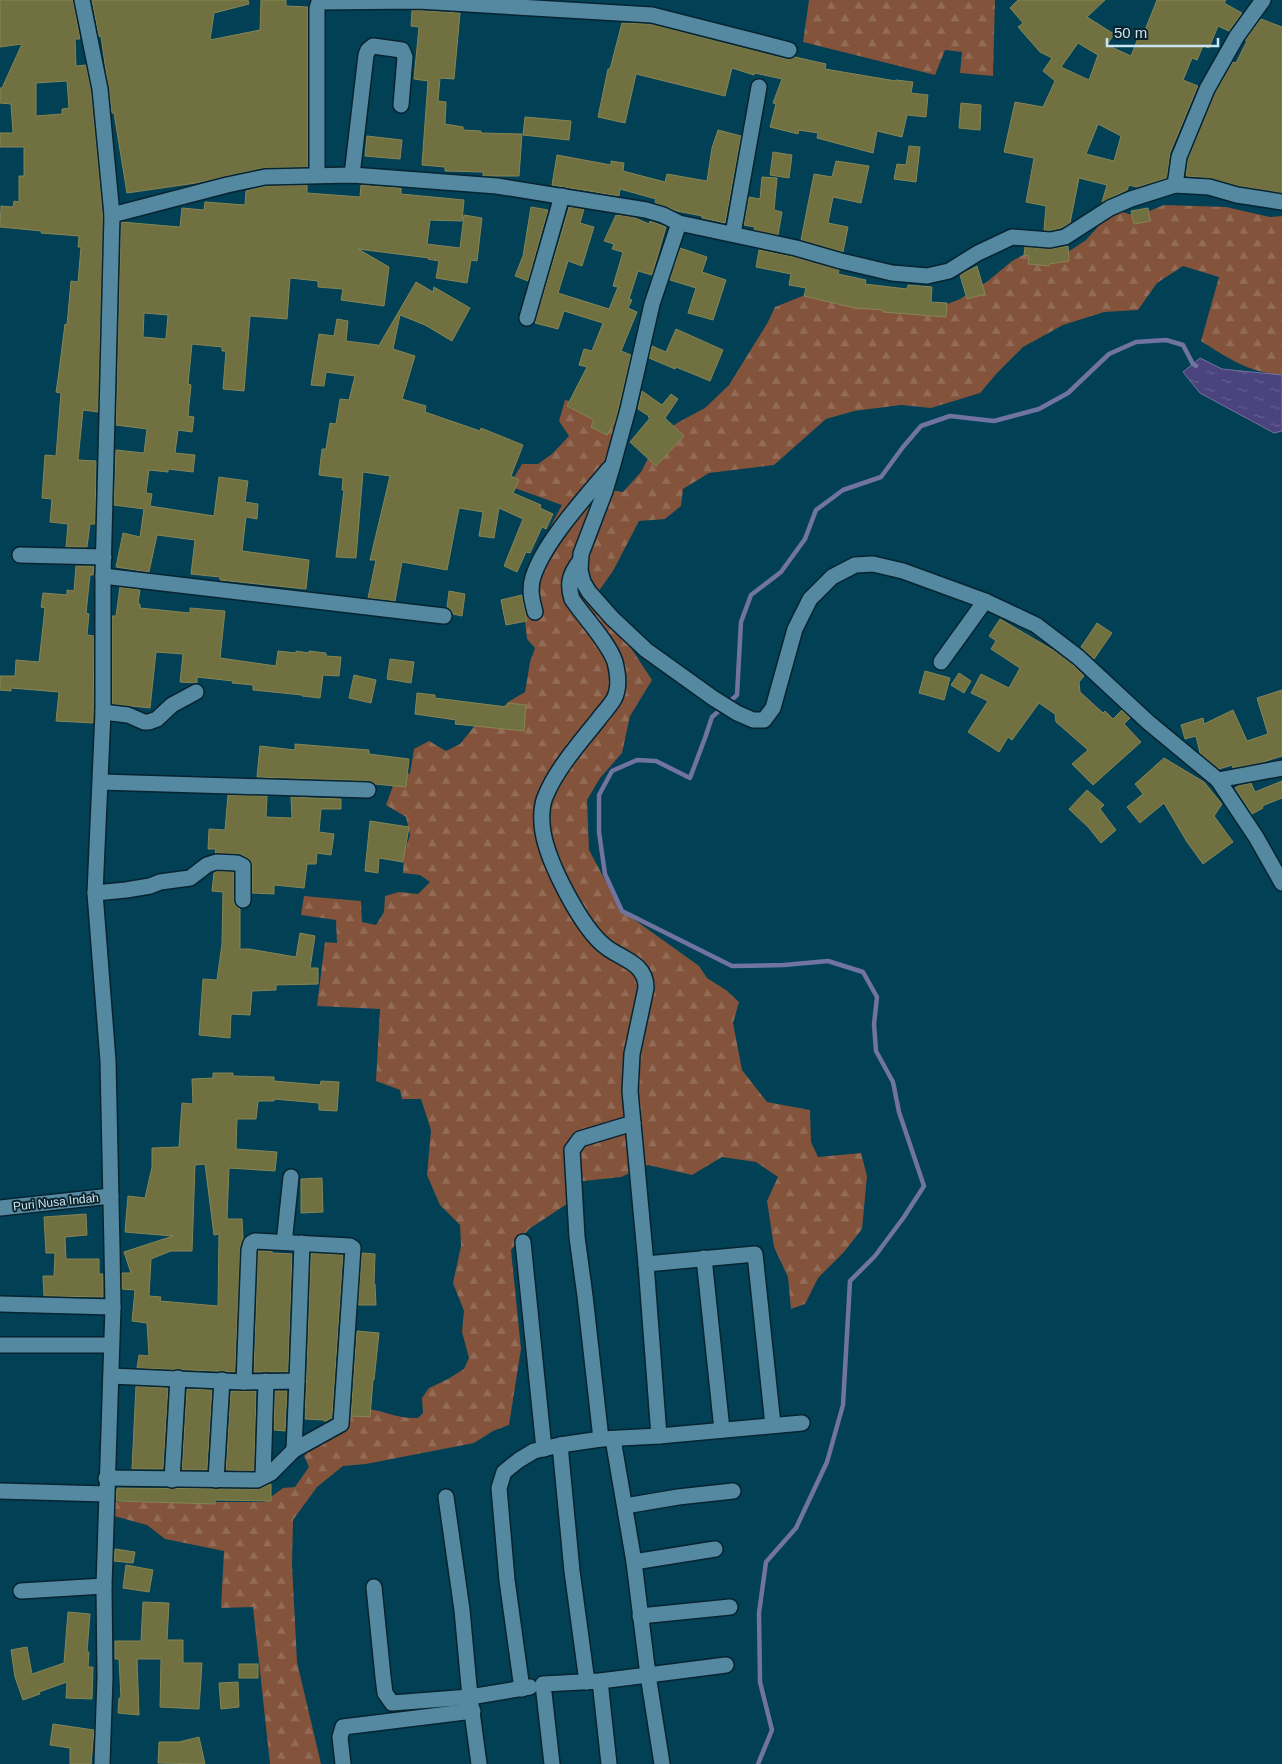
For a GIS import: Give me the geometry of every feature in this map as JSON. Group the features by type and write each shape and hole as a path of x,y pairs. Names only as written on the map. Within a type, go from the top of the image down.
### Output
{"street":[{"path":"82,0 100,89 112,215 103,576 103,712 95,893 108,1061 113,1307 106,1486 105,1678 102,1764"},
{"path":"1175,185 1179,157 1207,89 1237,36 1263,0"},
{"path":"317,175 317,8 319,2 418,1 652,15 789,50"},
{"path":"352,175 366,55 373,46 402,50 406,57 401,105"},
{"path":"733,234 759,87"},
{"path":"112,215 201,191 265,177 352,175 497,186 646,210 679,223 796,248 892,273 927,276 949,271 978,253 1012,238 1050,240 1065,237 1110,208 1175,185 1209,187 1237,195 1282,202"},
{"path":"527,318 562,196"},
{"path":"659,1436 630,1091 632,1054 646,988 646,978 642,971 633,963 607,948 586,926 570,898 549,853 543,832 542,813 545,797 553,780 615,698 619,680 614,661 607,647 572,600 570,576 580,561 613,464 628,409 652,304 679,223"},
{"path":"535,612 530,595 532,579 542,557 568,519 613,464"},
{"path":"20,555 104,557"},
{"path":"580,561 583,582 590,592 612,618 646,650 737,713 759,721 768,716 773,708 794,629 810,599 832,577 855,565 872,564 903,570 985,601 1036,625 1059,641 1148,722 1218,780 1256,837 1282,883"},
{"path":"103,576 444,616"},
{"path":"941,662 985,601"},
{"path":"103,712 128,715 144,722 149,722 157,719 172,705 196,692"},
{"path":"1218,780 1282,768"},
{"path":"101,782 368,790"},
{"path":"95,893 134,889 160,882 190,878 208,865 216,862 243,866 243,900"},
{"path":"633,1123 580,1140 572,1150 577,1237 585,1296 607,1439 625,1506 662,1764"},
{"path":"291,1177 285,1234 294,1243 297,1381 294,1450"},
{"name":"Puri Nusa Indah","path":"0,1208 111,1196"},
{"path":"0,1490 106,1486 172,1480 250,1481 271,1473 294,1450 339,1425 342,1421 353,1248 350,1246 255,1241 249,1246 244,1382"},
{"path":"523,1242 544,1449"},
{"path":"646,1264 756,1254 773,1425"},
{"path":"704,1258 722,1430"},
{"path":"0,1304 113,1307"},
{"path":"0,1345 111,1344"},
{"path":"111,1376 244,1382 297,1381"},
{"path":"172,1480 178,1378"},
{"path":"216,1480 222,1380"},
{"path":"263,1477 266,1381"},
{"path":"522,1689 507,1580 499,1488 504,1472 534,1451 560,1445 607,1439 659,1436 802,1422"},
{"path":"560,1445 572,1571 609,1764"},
{"path":"625,1506 678,1497 733,1491"},
{"path":"446,1497 462,1610 479,1764"},
{"path":"634,1562 716,1549"},
{"path":"21,1591 104,1586"},
{"path":"374,1587 384,1685 392,1703 471,1704"},
{"path":"640,1616 730,1607"},
{"path":"343,1764 340,1737 343,1727 471,1704 543,1684 594,1682 726,1665"},
{"path":"543,1684 552,1764"}],"green space":[{"path":"809,0 995,0 993,76 960,73 962,52 945,50 935,75 803,42"},
{"path":"1164,205 1226,207 1270,217 1282,216 1282,375 1259,371 1239,364 1201,341 1219,277 1183,266 1157,283 1138,310 1104,312 1063,325 1023,347 980,393 931,408 901,405 854,411 826,419 774,465 709,473 683,489 681,506 665,519 639,521 613,571 596,595 652,680 630,716 622,753 600,778 587,800 589,850 621,910 699,966 707,978 726,990 739,1002 733,1023 742,1070 767,1102 810,1110 811,1142 818,1157 861,1153 867,1176 862,1229 844,1252 818,1278 805,1304 791,1309 788,1277 774,1247 767,1201 778,1177 756,1162 722,1157 692,1175 648,1165 621,1177 575,1182 573,1200 529,1229 511,1250 521,1349 509,1425 493,1431 474,1443 366,1464 343,1466 317,1487 293,1520 292,1564 297,1662 321,1764 270,1764 253,1607 221,1608 224,1551 165,1539 147,1525 114,1516 114,1502 264,1502 283,1488 295,1487 309,1467 304,1456 314,1443 331,1438 338,1416 350,1411 369,1409 396,1416 418,1418 423,1413 422,1398 429,1388 464,1369 469,1358 462,1332 464,1311 453,1283 461,1246 460,1225 440,1205 427,1175 431,1130 421,1099 402,1099 400,1090 376,1081 380,1009 317,1006 325,942 337,943 336,920 301,915 304,896 361,901 362,922 376,925 384,912 385,896 399,892 418,894 430,882 420,875 403,873 404,854 410,835 406,817 386,805 394,783 410,773 414,749 429,741 446,751 460,744 477,723 499,711 508,702 525,692 530,662 535,648 527,639 525,621 532,595 530,564 562,505 509,486 522,464 538,464 552,454 569,436 559,421 565,400 633,417 611,490 623,492 641,472 660,435 677,423 705,408 729,385 768,322 775,307 805,295 925,313 960,299 988,281 1012,261 1027,253 1068,252 1086,240 1104,220 1122,212 1137,216"}],"water":[{"path":"1200,358 1222,369 1282,375 1282,431 1274,433 1200,393 1183,372"}],"building":[{"path":"0,0 73,0 80,39 75,39 76,66 86,65 91,90 103,215 98,412 83,410 78,460 96,461 95,524 90,524 87,547 66,547 68,524 50,522 52,499 42,498 45,455 56,456 61,393 56,392 65,324 67,325 71,281 78,282 81,247 78,247 79,236 0,227 1,206 13,207 14,201 19,202 19,176 24,176 24,147 0,147 0,133 13,133 11,104 0,103 0,88 2,88 22,44 0,47","holes":["67,81 69,108 62,109 62,114 36,116 36,83"]},
{"path":"92,0 248,0 249,4 214,13 210,40 260,30 261,0 286,0 286,6 308,7 308,167 263,168 196,183 127,193 114,113 112,113 101,36 99,37"},
{"path":"1018,0 1105,0 1087,17 1114,34 1107,45 1131,56 1140,33 1143,35 1157,0 1226,0 1224,3 1242,13 1229,31 1218,26 1209,48 1203,46 1197,60 1192,58 1183,80 1198,86 1170,153 1167,178 1137,187 1129,185 1127,190 1102,202 1107,185 1079,178 1070,223 1049,231 1044,230 1046,206 1026,202 1034,158 1004,152 1015,102 1043,107 1055,81 1043,71 1052,58 1040,52 1018,27 1023,23 1010,8","holes":["1078,43 1098,55 1089,80 1061,67","1098,124 1121,136 1114,161 1086,154"]},
{"path":"412,10 460,13 454,79 440,78 438,101 446,102 445,124 463,127 463,130 481,131 481,133 522,134 519,176 483,176 483,172 445,171 445,167 422,165 428,81 414,79 419,27 411,26"},
{"path":"1261,19 1282,27 1282,193 1239,186 1210,178 1186,176 1188,159 1215,93 1233,62 1236,63 1247,41 1245,40"},
{"path":"622,23 651,24 787,59 795,57 826,64 825,69 913,82 911,93 928,95 926,117 907,115 902,137 877,131 873,153 817,138 818,133 799,130 798,134 770,127 776,104 773,103 782,79 755,73 754,75 732,68 725,96 636,74 625,123 598,117 608,69 610,69"},
{"path":"961,103 981,105 980,130 959,128"},
{"path":"525,117 571,121 569,140 523,135"},
{"path":"718,130 741,136 725,223 677,211 655,203 656,199 620,189 619,196 552,185 557,155 611,165 611,161 624,163 623,171 665,182 667,174 707,181 712,148"},
{"path":"367,136 402,140 400,159 365,156"},
{"path":"909,146 920,147 916,182 894,179 897,164 906,165"},
{"path":"773,152 792,155 789,178 770,175"},
{"path":"836,161 869,166 861,203 833,197 828,223 848,227 843,252 801,240 814,174 832,177"},
{"path":"762,177 777,178 774,210 782,212 778,235 754,230 755,227 744,225 749,197 760,199"},
{"path":"307,185 307,193 360,197 361,185 401,188 401,194 464,200 462,221 430,220 427,244 460,248 464,215 482,218 477,261 471,260 467,283 436,278 439,261 429,258 358,249 389,267 384,306 341,300 343,289 318,287 318,281 290,278 287,319 250,316 244,391 223,389 226,351 222,351 222,347 192,344 188,384 191,385 188,416 194,417 192,432 178,430 175,453 195,455 193,472 168,469 168,472 149,470 146,493 152,494 150,506 214,516 219,477 248,481 245,502 258,504 257,519 246,517 242,551 309,560 306,589 220,580 220,577 191,574 195,540 157,535 149,572 116,567 123,533 140,537 144,509 114,505 116,450 144,453 147,429 116,425 121,222 180,227 182,208 204,210 205,202 245,205 246,191 266,186","holes":["144,313 168,315 166,339 143,337"]},
{"path":"531,207 548,210 528,281 515,276 523,256"},
{"path":"569,207 584,209 580,223 594,227 582,266 568,261 558,293 609,309 618,287 613,286 623,252 612,249 614,244 604,241 616,215 633,217 649,224 650,221 666,227 652,275 638,271 629,299 632,300 628,308 637,312 621,351 631,355 616,419 607,435 591,427 594,420 567,406 587,367 579,365 584,349 592,351 603,323 564,311 558,329 535,323"},
{"path":"1148,208 1150,221 1134,224 1131,211"},
{"path":"1068,246 1069,261 1049,264 1049,266 1028,264 1029,256 1024,255 1025,247 1050,249"},
{"path":"680,248 707,257 702,272 726,280 713,320 688,313 696,288 670,280"},
{"path":"759,250 794,257 839,270 838,274 866,280 865,284 907,289 908,285 932,287 931,302 947,303 946,317 859,309 804,296 806,288 789,285 791,274 756,267"},
{"path":"977,266 985,294 967,299 960,275"},
{"path":"416,282 433,292 434,287 470,308 452,341 425,325 400,315 393,349 415,356 402,399 426,406 425,412 480,431 481,428 523,445 511,476 519,480 513,493 541,505 540,508 553,514 546,529 542,527 530,553 526,552 517,572 504,566 523,519 499,508 494,538 479,536 483,512 459,508 447,570 402,562 395,601 368,598 376,560 370,560 390,476 363,472 356,558 336,557 344,490 342,490 343,478 319,475 322,449 326,449 330,423 336,424 340,399 349,400 355,376 326,372 324,386 311,385 319,334 334,336 337,319 348,321 346,341 378,345 378,347"},
{"path":"676,329 723,350 710,381 649,358 652,346 666,352"},
{"path":"642,391 662,405 671,394 678,399 665,418 684,436 656,466 630,442 650,418 638,409"},
{"path":"76,566 94,566 93,575 90,575 86,613 89,614 87,635 94,636 93,723 56,721 59,692 11,688 11,691 0,690 0,676 15,676 16,660 39,662 45,608 41,607 43,593 67,595 67,590 74,591"},
{"path":"120,587 140,590 138,604 140,604 140,608 190,613 190,608 225,611 220,658 276,666 278,651 326,653 326,656 341,657 339,676 323,675 320,698 253,690 253,685 232,683 233,681 197,677 197,683 180,682 183,654 156,652 150,708 112,704 112,616 116,616"},
{"path":"449,591 465,594 462,616 453,614 447,607"},
{"path":"522,595 527,621 506,625 501,600"},
{"path":"1000,619 1053,650 1072,664 1084,676 1079,682 1080,692 1103,713 1105,711 1113,719 1122,710 1130,718 1124,724 1141,742 1093,785 1072,764 1088,750 1056,722 1055,714 1039,703 1012,740 1008,737 999,752 968,732 988,701 971,693 981,674 1009,688 1020,668 991,649 996,641 989,636"},
{"path":"1097,623 1112,633 1094,659 1081,647"},
{"path":"390,659 414,662 411,683 387,679"},
{"path":"925,671 950,678 944,700 919,693"},
{"path":"959,673 971,681 964,693 951,685"},
{"path":"354,675 376,680 371,703 349,698"},
{"path":"1282,690 1282,756 1260,763 1233,768 1232,765 1219,769 1200,753 1196,736 1185,739 1181,725 1203,718 1204,724 1233,710 1247,741 1268,734 1257,698"},
{"path":"417,693 435,695 435,698 507,707 508,703 526,705 524,731 455,724 456,720 415,714"},
{"path":"295,744 369,750 369,754 409,759 406,787 375,784 368,781 257,777 260,746 295,750"},
{"path":"1164,758 1204,782 1222,804 1214,816 1233,842 1203,864 1187,842 1164,803 1140,823 1127,807 1143,794 1135,784"},
{"path":"1282,781 1282,798 1262,806 1263,808 1252,814 1235,788 1251,783 1255,792"},
{"path":"1087,790 1104,805 1100,809 1116,830 1101,843 1089,828 1069,809"},
{"path":"228,795 267,796 266,817 292,818 291,797 341,799 341,809 321,809 319,832 334,834 331,855 317,853 316,864 307,864 304,888 274,885 274,894 252,893 251,861 241,854 215,853 216,849 208,849 209,829 225,830"},
{"path":"370,821 409,827 403,862 379,858 378,873 365,871"},
{"path":"217,871 234,872 234,900 235,905 240,909 240,949 296,957 300,933 315,936 310,968 318,968 318,984 276,985 276,990 252,991 250,1015 231,1014 230,1038 199,1035 203,979 217,980 222,944 223,892 212,891 214,873"},
{"path":"213,1073 233,1073 233,1076 274,1077 274,1081 320,1085 321,1081 339,1082 337,1111 319,1110 319,1103 274,1099 274,1101 258,1101 256,1119 237,1119 236,1149 277,1152 275,1171 229,1168 227,1219 242,1219 243,1239 240,1249 235,1372 137,1368 139,1355 149,1356 147,1323 132,1321 135,1290 122,1289 122,1273 131,1273 124,1252 173,1236 125,1232 128,1196 145,1198 152,1167 152,1148 179,1147 182,1103 193,1104 192,1079 213,1078","holes":["205,1164 214,1235 219,1234 218,1306 160,1301 161,1297 149,1296 151,1259 171,1251 192,1251 195,1165"]},
{"path":"322,1178 323,1212 301,1213 301,1179"},
{"path":"86,1214 87,1235 65,1237 66,1259 99,1259 99,1274 103,1274 103,1297 44,1296 43,1276 54,1276 55,1253 46,1253 44,1217"},
{"path":"258,1251 292,1254 288,1372 254,1372"},
{"path":"311,1253 343,1255 332,1418 326,1421 305,1419"},
{"path":"362,1253 375,1254 374,1284 376,1305 358,1305"},
{"path":"357,1331 379,1333 370,1417 351,1416"},
{"path":"136,1386 168,1388 163,1469 132,1469"},
{"path":"187,1389 212,1390 207,1470 182,1470"},
{"path":"231,1391 256,1391 254,1471 226,1470"},
{"path":"275,1391 287,1391 285,1431 274,1430"},
{"path":"271,1484 271,1501 215,1500 215,1504 116,1501 117,1488 257,1489"},
{"path":"115,1549 135,1552 133,1563 114,1561"},
{"path":"126,1565 153,1570 149,1592 123,1588"},
{"path":"143,1602 169,1603 167,1640 183,1640 183,1663 202,1663 199,1709 160,1707 161,1659 137,1659 139,1715 118,1713 119,1698 121,1698 119,1659 115,1659 115,1641 141,1641"},
{"path":"68,1612 90,1614 87,1652 89,1652 88,1667 93,1667 92,1699 66,1698 67,1682 23,1700 15,1677 11,1650 27,1647 32,1674 64,1663"},
{"path":"239,1664 258,1664 258,1678 239,1678"},
{"path":"238,1682 239,1707 221,1709 219,1683"},
{"path":"53,1724 94,1730 91,1764 70,1764 70,1748 50,1745"},
{"path":"199,1737 205,1764 158,1763 159,1742 179,1742"}],"waterway":[{"path":"758,1764 772,1730 760,1682 759,1613 766,1562 796,1528 827,1462 843,1405 850,1281 875,1256 924,1186 899,1112 893,1082 876,1051 874,1024 877,997 863,972 828,961 784,965 732,966 622,911 605,874 599,832 599,795 612,771 637,760 656,761 690,778 712,717 737,695 741,622 751,595 781,572 805,539 816,510 843,490 881,477 921,426 950,416 994,421 1039,409 1068,393 1109,354 1136,342 1166,340 1183,345 1196,366"}]}
